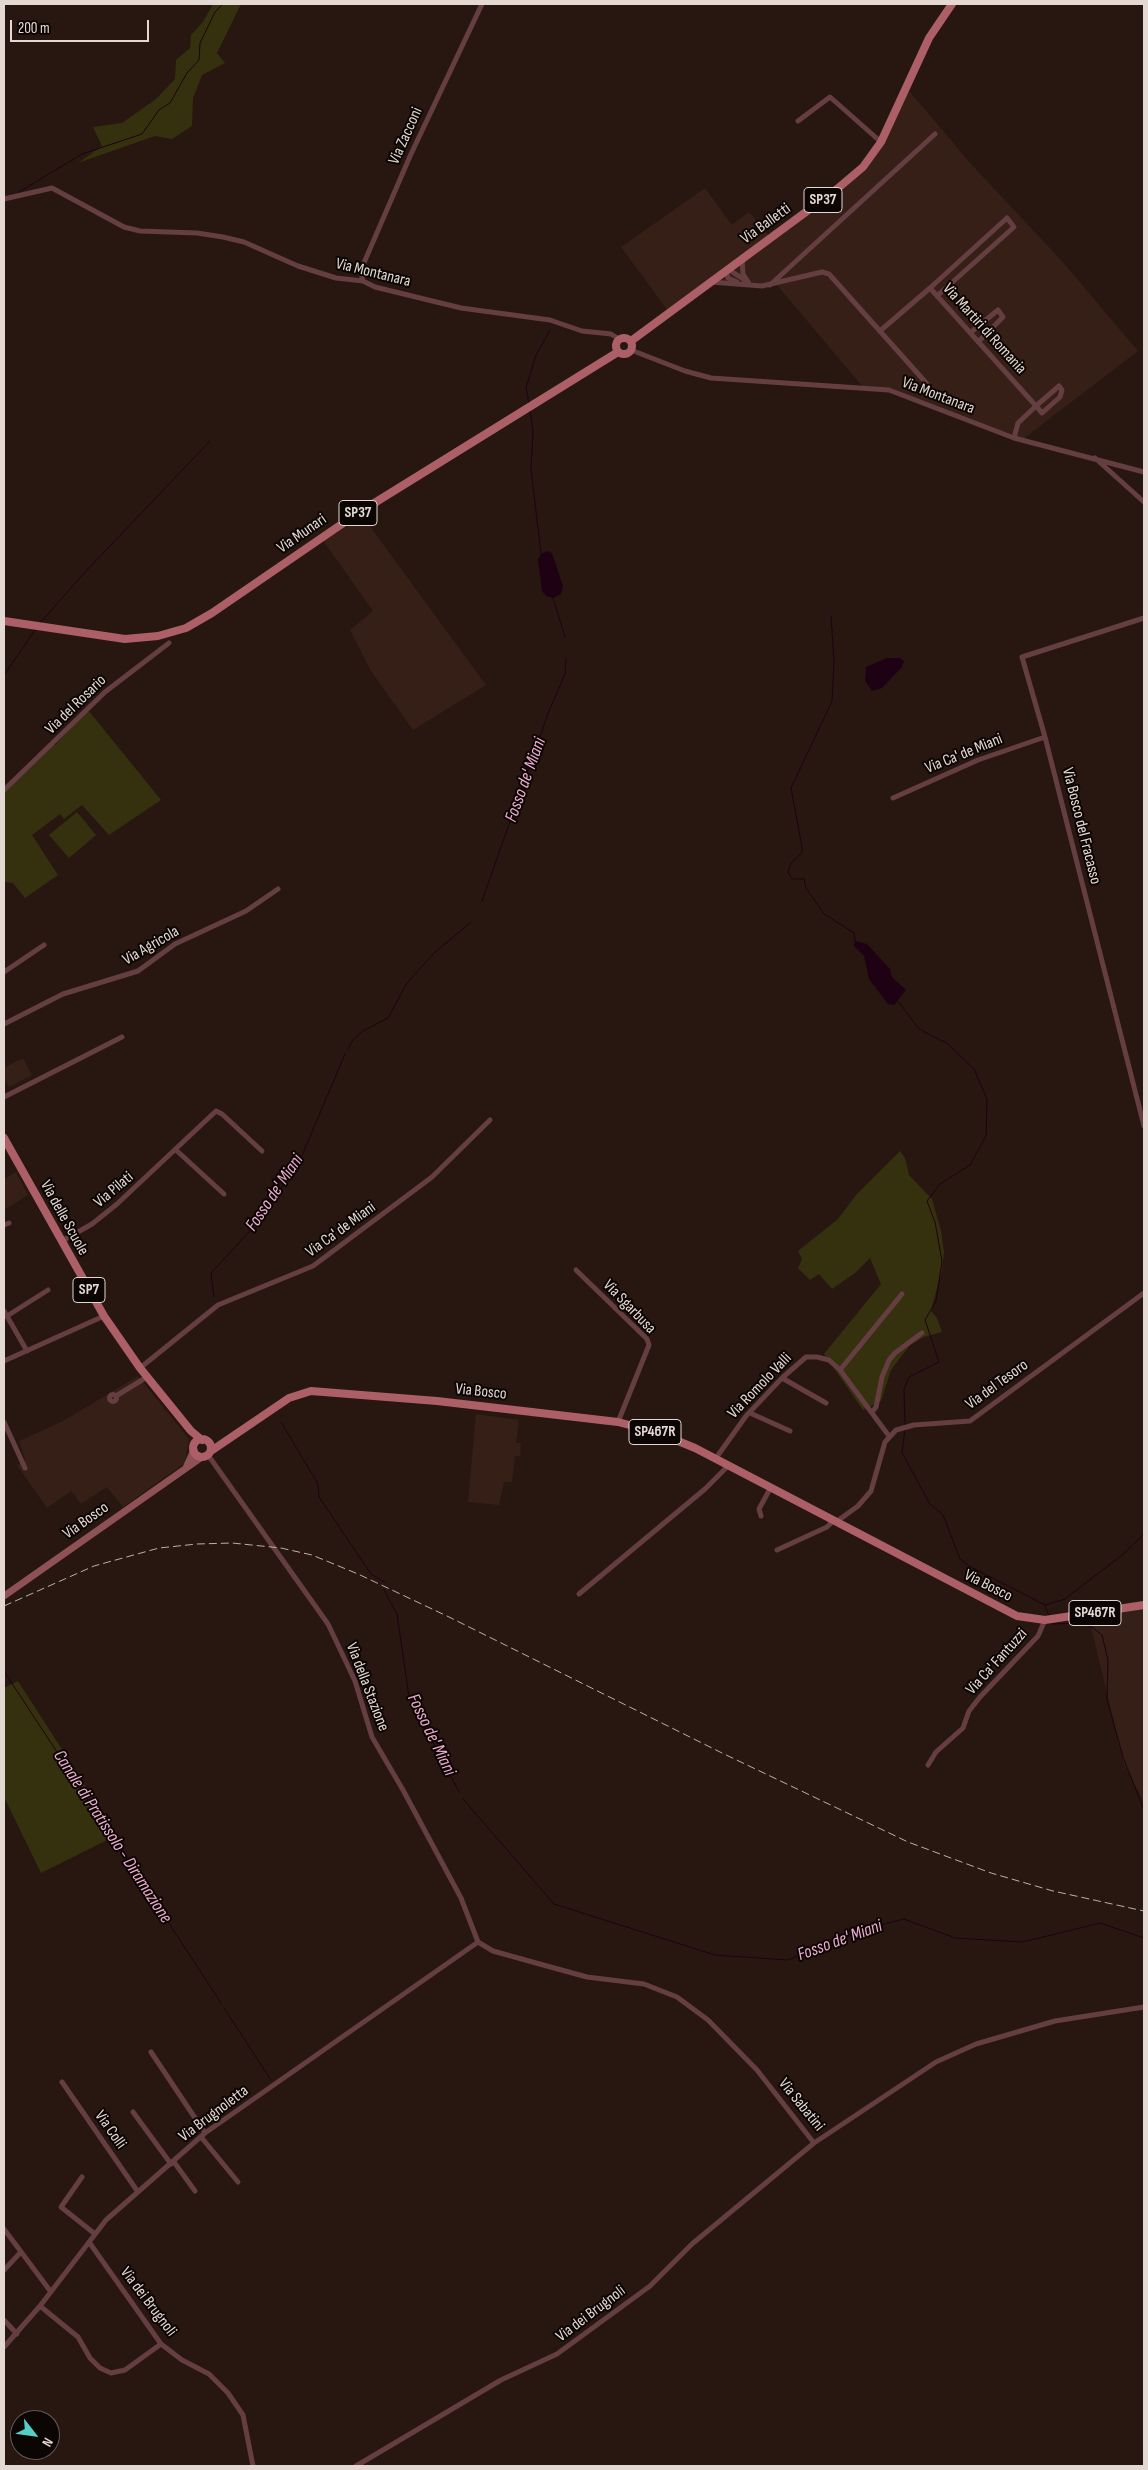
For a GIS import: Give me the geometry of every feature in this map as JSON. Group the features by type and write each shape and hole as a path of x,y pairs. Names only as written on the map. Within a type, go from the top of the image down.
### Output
{"main road":[{"name":"Via Balletti","path":"631,341 846,182 870,159 881,142 929,38 952,4"},
{"path":"618,352 616,346 619,340 625,338 631,341 631,350"},
{"name":"Via Munari","path":"4,621 130,639 158,636 186,628 212,613 355,515 618,352 624,354 631,350"},
{"name":"Via delle Scuole","path":"4,1138 104,1316 147,1377 191,1431 204,1440"},
{"name":"Via Bosco","path":"4,1596 233,1435 289,1398 300,1393 322,1390 618,1422 662,1434 716,1458 996,1607 1017,1616 1050,1620 1144,1606"},
{"name":"Via delle Scuole","path":"191,1431 194,1448"},
{"name":"Via Bosco","path":"184,1470 197,1442 233,1435"},
{"path":"194,1448 196,1455 207,1454 210,1445 204,1440"}],"street":[{"name":"Via Zacconi","path":"363,281 361,273 363,265 411,154 482,4"},
{"path":"798,121 830,98 881,142"},
{"path":"769,285 935,134"},
{"name":"Via Montanara","path":"4,199 52,188 124,227 140,231 197,233 223,237 244,242 298,266 345,280 363,281 375,287 453,306 550,320 582,331 611,334 619,340"},
{"path":"930,288 1007,218 1014,227 937,296"},
{"path":"742,259 743,274 750,285"},
{"path":"727,270 750,285"},
{"path":"727,270 728,278 732,281 750,285 769,285 822,272 829,274 928,385"},
{"path":"711,282 744,284"},
{"name":"Via Martiri di Romania","path":"880,331 930,288 1036,406"},
{"path":"970,333 998,310 1003,317 978,342"},
{"name":"Via Montanara","path":"631,350 685,371 711,378 889,390 1014,438 1144,472"},
{"path":"1014,438 1018,423 1036,406 1059,386 1062,390 1060,396 1042,413 1036,406"},
{"path":"1094,458 1144,502"},
{"name":"Via Bosco del Fracasso","path":"1144,618 1022,657 1046,737 1144,1126"},
{"name":"Via del Rosario","path":"4,790 105,692 169,643"},
{"name":"Via Ca' de Miani","path":"893,798 978,760 1046,737"},
{"name":"Via Agricola","path":"4,1024 63,994 138,971 175,944 246,911 278,889"},
{"path":"4,972 44,945"},
{"path":"4,1097 122,1037"},
{"name":"Via Pilati","path":"62,1241 92,1224 176,1150 216,1111 222,1114 262,1152"},
{"name":"Via Ca' de Miani","path":"140,1368 218,1305 313,1266 432,1177 490,1120"},
{"path":"176,1150 224,1194"},
{"name":"Via Sgarbusa","path":"576,1270 647,1339 650,1345 618,1422"},
{"path":"27,1351 5,1313 48,1290"},
{"name":"Via del Tesoro","path":"889,1436 896,1430 914,1425 970,1421 1144,1292"},
{"path":"840,1370 902,1294"},
{"path":"4,1361 104,1316"},
{"path":"872,1412 876,1407 882,1377 889,1360 895,1353 922,1333"},
{"name":"Via Romolo Valli","path":"716,1458 750,1413 782,1378 806,1357 829,1360 840,1370 889,1436"},
{"path":"116,1396 147,1377"},
{"path":"782,1378 826,1403"},
{"path":"750,1413 790,1431"},
{"path":"4,1422 25,1468"},
{"path":"777,1550 827,1527 858,1506 871,1491 889,1436"},
{"name":"Via della Stazione","path":"207,1454 328,1624 355,1681 372,1737 404,1790 461,1898 478,1942"},
{"path":"579,1594 705,1489 730,1465"},
{"path":"761,1516 760,1509 771,1487"},
{"name":"Via Ca' Fantuzzi","path":"928,1765 936,1752 963,1728 969,1712 980,1697 1038,1636 1050,1620"},
{"name":"Via Brugnoletta","path":"4,2347 40,2306 95,2234 118,2208 173,2163 203,2135 478,1942"},
{"name":"Via Sabatini","path":"478,1942 493,1951 586,1977 644,1984 676,1997 708,2020 757,2070 814,2144 926,2068 967,2048 1055,2021 1144,2007"},
{"path":"151,2052 203,2135 238,2182"},
{"name":"Via Colli","path":"62,2082 138,2192"},
{"path":"133,2112 195,2191"},
{"name":"Via dei Brugnoli","path":"356,2466 501,2380 557,2354 650,2286 692,2244 814,2144"},
{"path":"82,2177 61,2207 95,2234"},
{"path":"4,2229 51,2292"},
{"name":"Via dei Brugnoli","path":"89,2242 160,2344 182,2360 210,2374 228,2393 243,2415 253,2466"},
{"path":"4,2270 21,2252"},
{"path":"40,2306 78,2337 90,2358 100,2368 111,2372 125,2370 160,2344"},
{"path":"4,2320 17,2334"}],"shaded area":[{"path":"213,4 241,4 217,53 225,63 202,75 193,98 192,126 172,139 155,136 78,163 102,146 93,127 122,123 156,99 175,79 176,60 190,48 191,35 203,22"},
{"path":"905,86 971,164 1061,260 1138,351 1023,439 887,389 862,386 777,285 738,284 711,279 668,311 621,247 705,188 732,225 749,212 769,236 848,179 867,159 881,138"},
{"path":"358,510 486,685 413,730 371,671 350,630 373,611 319,535"},
{"path":"547,551 552,553 563,586 561,594 553,598 546,596 542,591 538,560 541,554"},
{"path":"887,658 900,658 904,661 902,667 882,688 872,691 865,681 866,667"},
{"path":"88,710 161,800 109,835 82,805 64,819 60,814 32,835 58,875 25,898 13,883 4,882 4,787 47,748 56,744"},
{"path":"77,812 96,835 69,858 49,835"},
{"path":"855,941 867,944 890,969 892,977 906,990 894,1005 888,1004 869,979 864,956 854,946"},
{"path":"23,1058 32,1075 9,1087 4,1078 4,1068"},
{"path":"900,1151 905,1158 909,1175 932,1199 941,1231 944,1252 942,1269 931,1311 937,1318 942,1332 924,1337 910,1345 891,1370 881,1401 863,1410 824,1354 881,1284 870,1258 855,1273 832,1289 819,1274 810,1280 798,1268 802,1259 798,1251 838,1219 856,1195"},
{"path":"16,1172 28,1195 4,1210 4,1179"},
{"path":"138,1376 189,1439 185,1463 123,1507 107,1487 81,1504 71,1491 47,1508 17,1465 25,1460 19,1441 63,1421"},
{"path":"476,1414 519,1420 516,1443 521,1443 520,1456 515,1456 512,1482 504,1482 499,1505 468,1502"},
{"path":"1144,1601 1144,1802 1124,1764 1087,1610"},
{"path":"18,1681 117,1835 41,1873 4,1797 4,1688"}],"waterway":[{"path":"19,192 82,154 142,134 159,110 170,103 187,73 199,60 200,43 215,12 223,4"},
{"name":"Fosso de' Miani","path":"529,404 526,388 536,355 550,330"},
{"name":"Fosso de' Miani","path":"530,411 533,431 531,469 541,554"},
{"path":"40,623 87,570 210,441"},
{"name":"Fosso de' Miani","path":"553,598 565,637"},
{"path":"831,616 834,661 832,701 791,788 802,853 791,863 788,872 792,879 804,879 806,888 824,914 854,933 855,941"},
{"path":"4,675 35,630"},
{"name":"Fosso de' Miani","path":"482,901 549,711 565,674 566,658"},
{"name":"Fosso de' Miani","path":"348,1049 353,1040 363,1031 388,1018 407,983 434,953 470,923"},
{"path":"898,1001 919,1029 948,1044 974,1069 987,1099 986,1136 970,1165 940,1184 927,1201 935,1222 942,1261 936,1301 925,1320 939,1362 909,1377 904,1389 905,1425"},
{"name":"Fosso de' Miani","path":"214,1297 211,1273 249,1232 298,1165 345,1054"},
{"name":"Fosso de' Miani","path":"281,1422 318,1484 319,1497 371,1574 385,1582"},
{"path":"905,1429 902,1453 930,1504 943,1515 960,1559 969,1566 1045,1605"},
{"path":"1049,1616 1045,1605 1065,1599 1122,1555 1144,1534"},
{"name":"Fosso de' Miani","path":"384,1590 397,1614 409,1697 459,1792"},
{"path":"1051,1622 1052,1624 1077,1623 1092,1627 1102,1635 1108,1660 1107,1699 1123,1757 1144,1810"},
{"name":"Canale di Pratissolo - Diramazione","path":"4,1671 221,2003"},
{"name":"Fosso de' Miani","path":"463,1799 554,1904 715,1955 788,1960 869,1928 904,1919 955,1938 1023,1942 1100,1923 1144,1938"},
{"name":"Canale di Pratissolo - Diramazione","path":"224,2008 271,2080"}],"railway":[{"path":"4,1606 94,1566 159,1548 232,1543 281,1548 312,1555 358,1574 449,1617 722,1753 908,1842 991,1873 1053,1891 1144,1911"}]}
